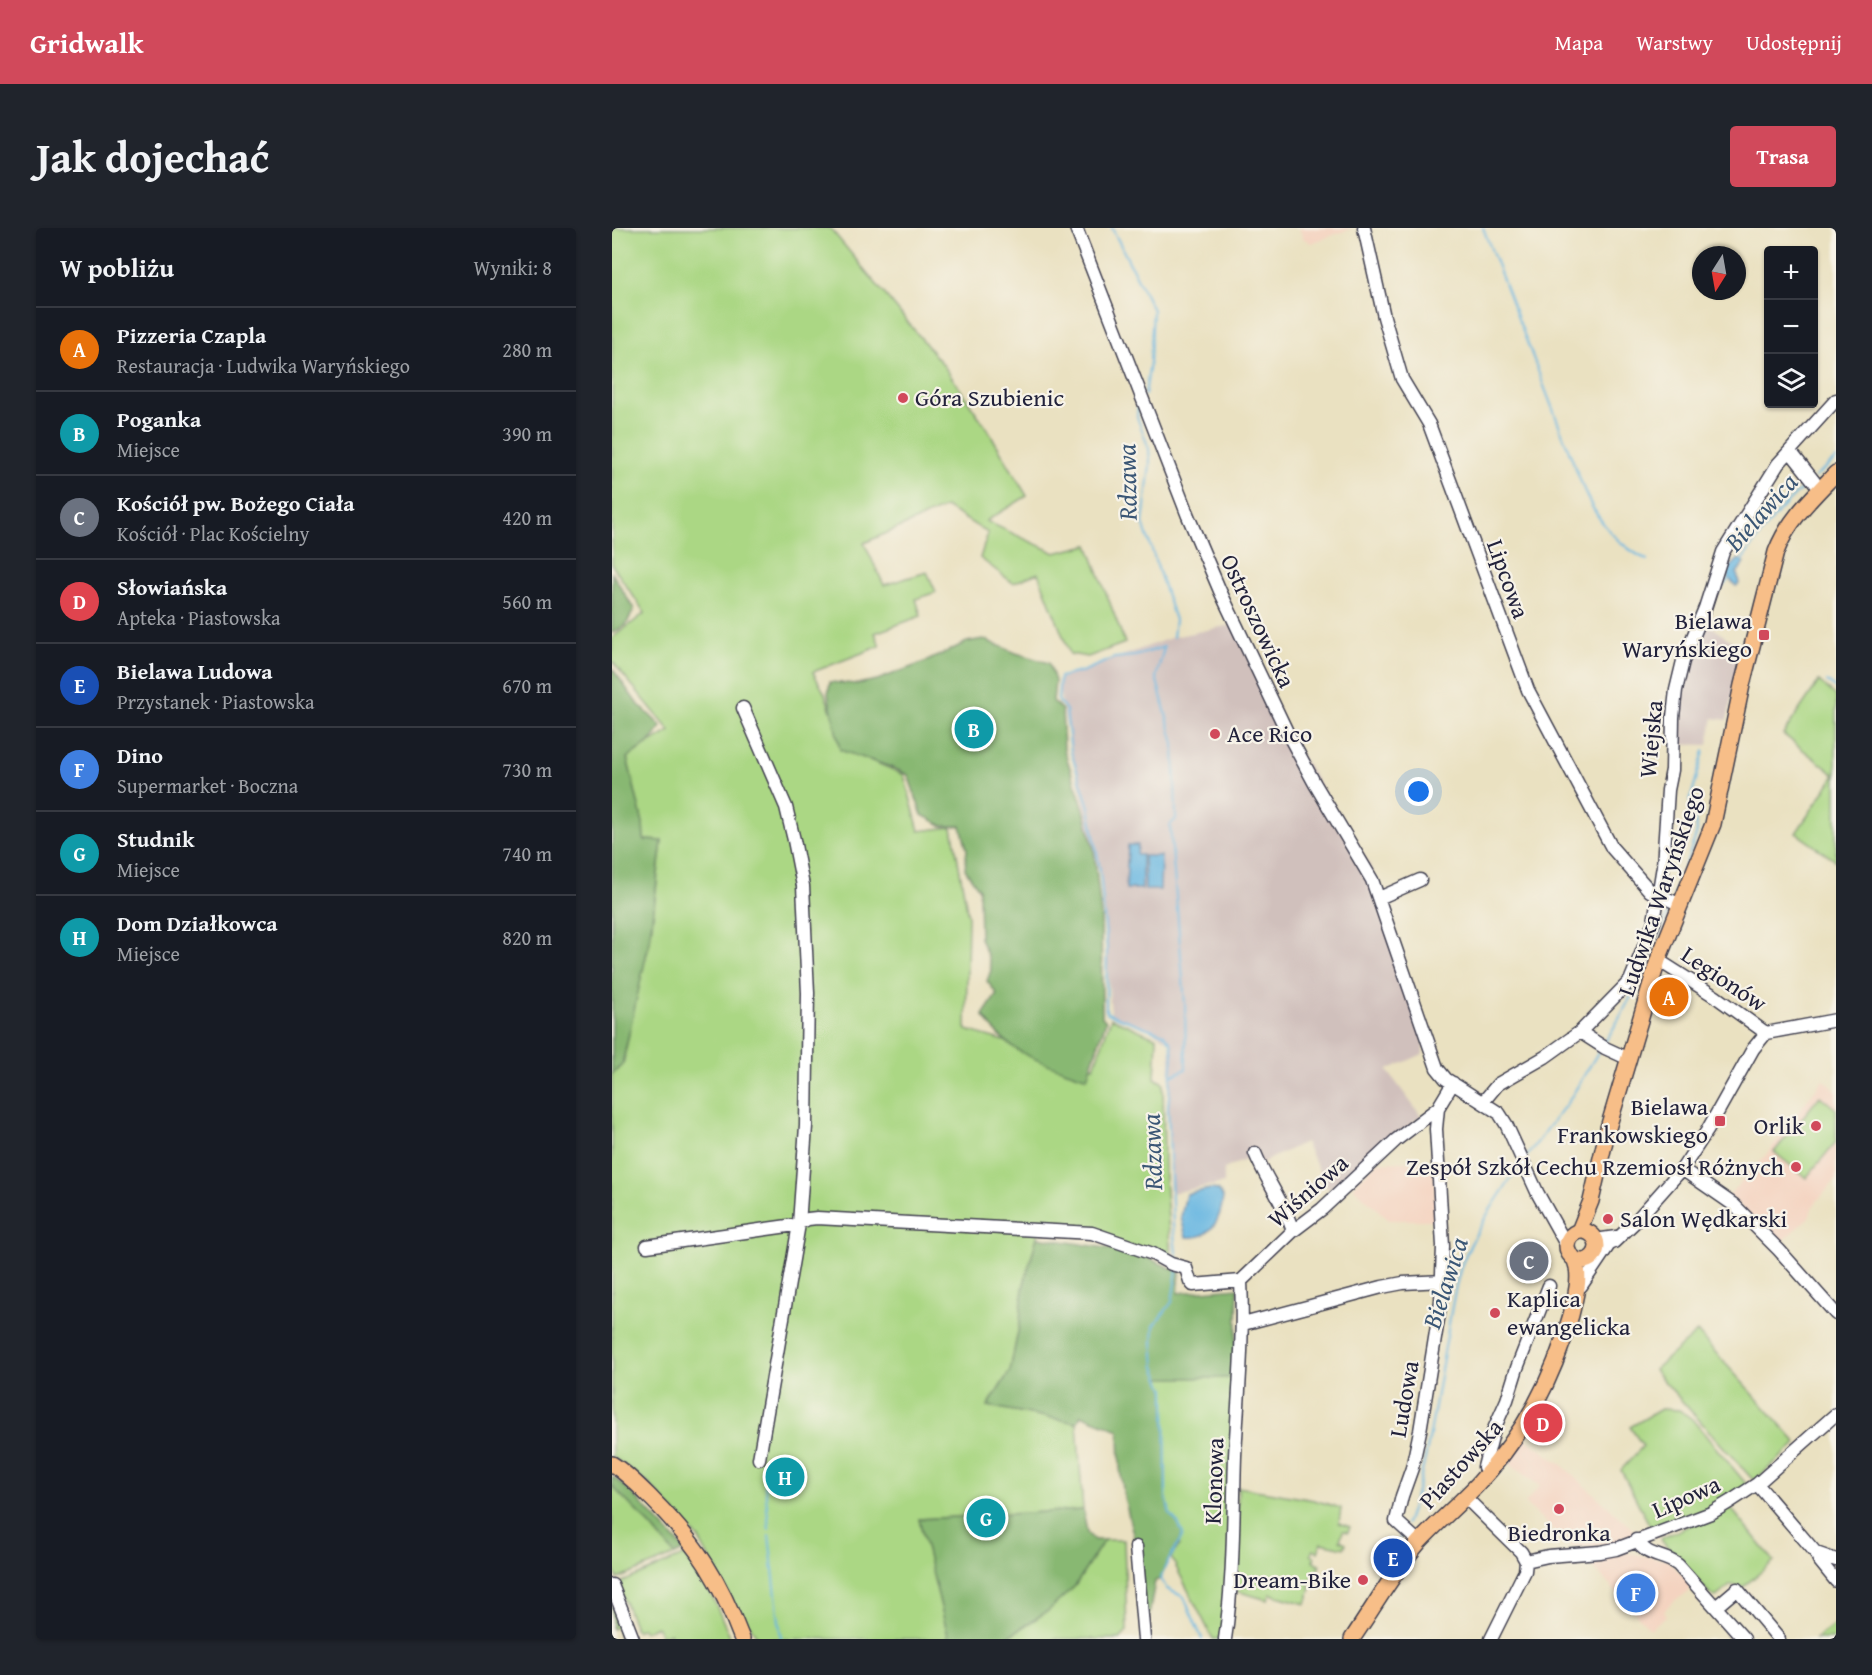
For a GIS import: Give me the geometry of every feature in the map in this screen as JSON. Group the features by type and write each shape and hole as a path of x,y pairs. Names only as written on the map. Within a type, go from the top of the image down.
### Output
{"main road":[{"name":"Ludwika Waryńskiego","path":"1586,1244 1591,1201 1608,1128 1658,960 1670,901 1715,818 1744,676 1777,550 1814,482 1836,472"},
{"name":"Piastowska","path":"1352,1639 1410,1534 1465,1497 1515,1440 1540,1396 1557,1356 1581,1286 1586,1244"},
{"name":"Piastowska","path":"1574,1302 1576,1263 1586,1244"},
{"path":"612,1464 634,1481 695,1546 720,1586 742,1639"}],"street":[{"name":"Ostroszowicka","path":"1076,228 1188,516 1213,573 1288,734 1315,784 1366,868 1379,898 1430,1052 1441,1075 1499,1113 1555,1224 1586,1244"},
{"name":"Lipcowa","path":"1365,228 1384,317 1399,369 1406,387 1420,407 1428,424 1520,672 1612,848 1644,887 1670,901"},
{"name":"Wiejska","path":"1483,1102 1498,1084 1545,1057 1580,1032 1630,981 1654,922 1670,901 1663,866 1668,790 1672,770 1673,717 1683,661 1705,608 1723,552 1778,464 1836,400"},
{"path":"1790,451 1814,482"},
{"path":"743,708 786,807 803,886 808,993 806,1126 799,1224 759,1459"},
{"path":"1379,898 1419,880"},
{"name":"Legionów","path":"1658,960 1716,997 1766,1033"},
{"path":"1586,1244 1622,1234 1649,1208 1682,1169 1707,1131 1754,1049 1766,1033 1836,1020"},
{"path":"1580,1032 1629,1059"},
{"name":"Wiśniowa","path":"1241,1281 1293,1231 1322,1209 1412,1126 1438,1108 1454,1083"},
{"name":"Ludowa","path":"1410,1534 1396,1521 1412,1468 1420,1431 1439,1323 1443,1281 1438,1108"},
{"path":"1255,1153 1263,1173 1287,1213 1293,1231"},
{"path":"1682,1169 1734,1205 1779,1250 1836,1314"},
{"path":"647,1246 799,1224 808,1219 817,1218 1092,1233 1178,1265 1188,1271 1190,1281 1196,1286 1241,1281"},
{"name":"Piastowska","path":"1581,1286 1586,1244"},
{"name":"Klonowa","path":"1225,1639 1232,1589 1237,1412 1243,1324 1241,1281"},
{"path":"1243,1324 1382,1287 1403,1283 1443,1281"},
{"path":"1488,1473 1484,1467 1494,1429 1549,1286"},
{"name":"Lipowa","path":"1526,1561 1569,1553 1616,1549 1711,1513 1757,1484 1836,1414"},
{"path":"1757,1484 1816,1552 1819,1560 1836,1581"},
{"path":"1465,1497 1521,1552 1526,1561 1525,1571 1491,1639"},
{"path":"1636,1540 1642,1549 1650,1554 1678,1564 1744,1639"},
{"path":"1136,1547 1144,1639"},
{"path":"1816,1552 1834,1560"},
{"path":"612,1585 633,1639"},
{"path":"1717,1606 1737,1589 1779,1639"}],"shaded area":[{"path":"1299,228 1353,228 1311,243 1303,238"},
{"path":"1705,622 1744,650 1740,657 1727,720 1713,718 1708,745 1675,744 1675,710 1686,662"},
{"path":"1236,624 1288,734 1370,865 1423,1030 1423,1054 1387,1070 1421,1116 1328,1189 1305,1142 1253,1167 1250,1158 1224,1169 1224,1183 1171,1193 1168,1107 1171,1042 1142,1025 1111,1014 1101,882 1058,685 1059,679 1173,637"},
{"name":"Zespół Szkół Cechu Rzemiosł Różnych","path":"1823,1079 1836,1090 1836,1179 1813,1206 1809,1217 1778,1245 1729,1195 1767,1154"},
{"path":"1433,1161 1437,1220 1389,1220 1353,1187 1376,1163"},
{"path":"1523,1437 1562,1465 1638,1534 1616,1543 1597,1547 1570,1546 1525,1503 1540,1486 1505,1461"},
{"path":"1622,1552 1667,1560 1693,1585 1686,1594 1672,1602 1664,1611 1667,1615 1650,1629 1587,1561 1585,1556"}],"green space":[{"path":"612,228 830,228 944,366 988,430 1027,496 986,521 1055,553 1088,545 1125,643 1088,657 1070,654 1038,573 1013,583 980,558 988,533 946,507 864,543 884,585 927,572 936,592 916,599 921,616 875,633 880,646 813,672 825,694 844,748 904,775 919,831 952,827 968,916 966,1030 1094,1067 1111,1018 1157,1038 1155,1078 1163,1083 1164,1165 1171,1260 1099,1236 1039,1230 1023,1288 1020,1322 1010,1371 988,1406 1077,1423 1083,1510 919,1519 949,1639 758,1639 750,1625 748,1626 739,1614 699,1539 649,1484 612,1456 612,1074 623,1065 638,985 650,942 662,841 644,840 643,823 627,757 670,731 612,661 612,638 645,613 612,565"},
{"path":"612,573 634,609 626,625 612,633"},
{"path":"983,639 1016,653 1049,663 1055,681 1053,701 1062,710 1064,750 1084,810 1094,850 1101,915 1102,1017 1106,1021 1087,1078 1042,1062 1016,1049 993,1029 983,1015 997,994 987,981 991,970 980,938 979,889 965,869 967,849 961,826 943,826 922,815 908,775 840,750 828,694 830,682 857,684 877,680 925,662 967,642"},
{"path":"612,668 636,702 661,726 651,740 627,758 643,823 644,840 662,841 649,943 622,1065 612,1074"},
{"path":"1819,681 1836,696 1836,861 1796,833 1835,775 1783,734"},
{"name":"Orlik","path":"1820,1096 1836,1109 1836,1142 1806,1178 1774,1152"},
{"path":"1037,1237 1136,1253 1180,1272 1178,1293 1238,1288 1235,1378 1160,1378 1165,1390 1166,1496 1170,1514 1178,1523 1183,1534 1161,1579 1155,1581 1145,1639 1136,1547 1120,1468 1119,1430 1081,1415 1077,1423 988,1406 1010,1371 1020,1322 1023,1288"},
{"path":"1697,1332 1797,1443 1754,1481 1654,1370"},
{"path":"1160,1377 1239,1378 1225,1639 1213,1639 1171,1557 1179,1546 1178,1523 1170,1514 1166,1496"},
{"path":"1661,1409 1679,1410 1692,1419 1748,1486 1712,1508 1653,1532 1621,1470 1643,1446 1630,1427"},
{"path":"612,1476 629,1490 685,1550 675,1555 652,1527 612,1486"},
{"path":"612,1486 652,1527 675,1555 618,1579 612,1567"},
{"path":"1238,1487 1314,1500 1341,1508 1339,1523 1350,1527 1348,1532 1343,1531 1340,1540 1346,1543 1344,1548 1321,1543 1318,1552 1314,1550 1311,1555 1315,1557 1313,1561 1321,1565 1308,1583 1311,1588 1306,1604 1270,1594 1268,1600 1236,1591"},
{"path":"1730,1507 1774,1561 1743,1587 1731,1585 1716,1597 1711,1595 1661,1540"},
{"path":"1083,1510 1087,1533 1094,1540 1104,1540 1075,1586 1048,1611 1004,1639 949,1639 919,1519"},
{"path":"1104,1540 1124,1540 1127,1632 1120,1639 1004,1639 1048,1611 1075,1586"},
{"path":"687,1556 708,1587 731,1639 669,1639 672,1637 670,1633 663,1636 664,1639 657,1639 662,1637 657,1626 644,1632 642,1628 636,1631 618,1584"},
{"path":"612,1602 628,1639 618,1639 620,1638 617,1627 612,1629"},
{"path":"1836,1623 1836,1639 1815,1639"}],"water":[{"path":"1739,559 1744,563 1737,573 1739,584 1736,586 1724,573"},
{"path":"1128,845 1138,845 1137,855 1142,855 1142,889 1126,889"},
{"path":"1144,856 1161,856 1160,890 1145,890"},
{"path":"1210,1189 1218,1190 1223,1197 1217,1220 1209,1231 1202,1235 1186,1237 1181,1217 1186,1194"}],"waterway":[{"name":"Rdzawa","path":"1112,228 1153,310 1150,362 1145,395"},
{"path":"1483,228 1586,495 1597,515 1611,533 1627,548 1647,560"},
{"name":"Rdzawa","path":"1138,405 1137,417 1149,449 1150,464 1143,523 1175,620 1173,637"},
{"name":"Bielawica","path":"1815,477 1836,459"},
{"name":"Bielawica","path":"1741,562 1772,520 1809,482"},
{"name":"Bielawica","path":"1717,593 1731,576"},
{"path":"1164,647 1135,656 1114,658 1084,671 1060,677 1058,700 1066,710 1071,752 1089,807 1100,870 1107,949 1106,1010 1107,1013 1164,1034 1171,1042 1173,1055 1168,1107 1173,1225 1177,1262"},
{"name":"Rdzawa","path":"1164,648 1156,677 1174,744 1176,819 1170,825 1185,1004 1186,1069 1171,1076"},
{"path":"1827,681 1836,689"},
{"name":"Bielawica","path":"1674,897 1696,835 1697,830 1690,801 1704,751"},
{"name":"Bielawica","path":"1605,1042 1641,975 1671,905"},
{"name":"Bielawica","path":"1527,1156 1570,1099 1600,1049"},
{"name":"Bielawica","path":"1406,1524 1426,1455 1453,1300 1462,1264 1481,1226 1520,1165"},
{"name":"Rdzawa","path":"1177,1270 1172,1302 1154,1326 1153,1342 1155,1367 1165,1390 1166,1496 1170,1514 1178,1523 1183,1534 1161,1579 1167,1589 1184,1597 1202,1639"},
{"path":"765,1460 769,1529"},
{"name":"Bielawica","path":"1399,1539 1403,1532"},
{"path":"769,1535 781,1639"}],"place":[{"name":"Góra Szubienic","path":"903,398"},
{"name":"Bielawa Waryńskiego","path":"1764,635"},
{"name":"Poganka","path":"974,729"},
{"name":"Ace Rico","path":"1215,734"},
{"name":"Pizzeria Czapla","path":"1669,997"},
{"name":"Bielawa Frankowskiego","path":"1720,1121"},
{"name":"Orlik","path":"1816,1126"},
{"name":"Zespół Szkół Cechu Rzemiosł Różnych","path":"1796,1167"},
{"name":"Salon Wędkarski","path":"1608,1219"},
{"name":"Kościół pw. Bożego Ciała","path":"1529,1261"},
{"name":"Kaplica ewangelicka","path":"1495,1313"},
{"name":"Słowiańska","path":"1543,1423"},
{"name":"Dom Działkowca","path":"785,1477"},
{"name":"Biedronka","path":"1559,1509"},
{"name":"Studnik","path":"986,1518"},
{"name":"Bielawa Ludowa","path":"1393,1558"},
{"name":"Dream-Bike","path":"1363,1580"},
{"name":"Dino","path":"1636,1593"}]}
